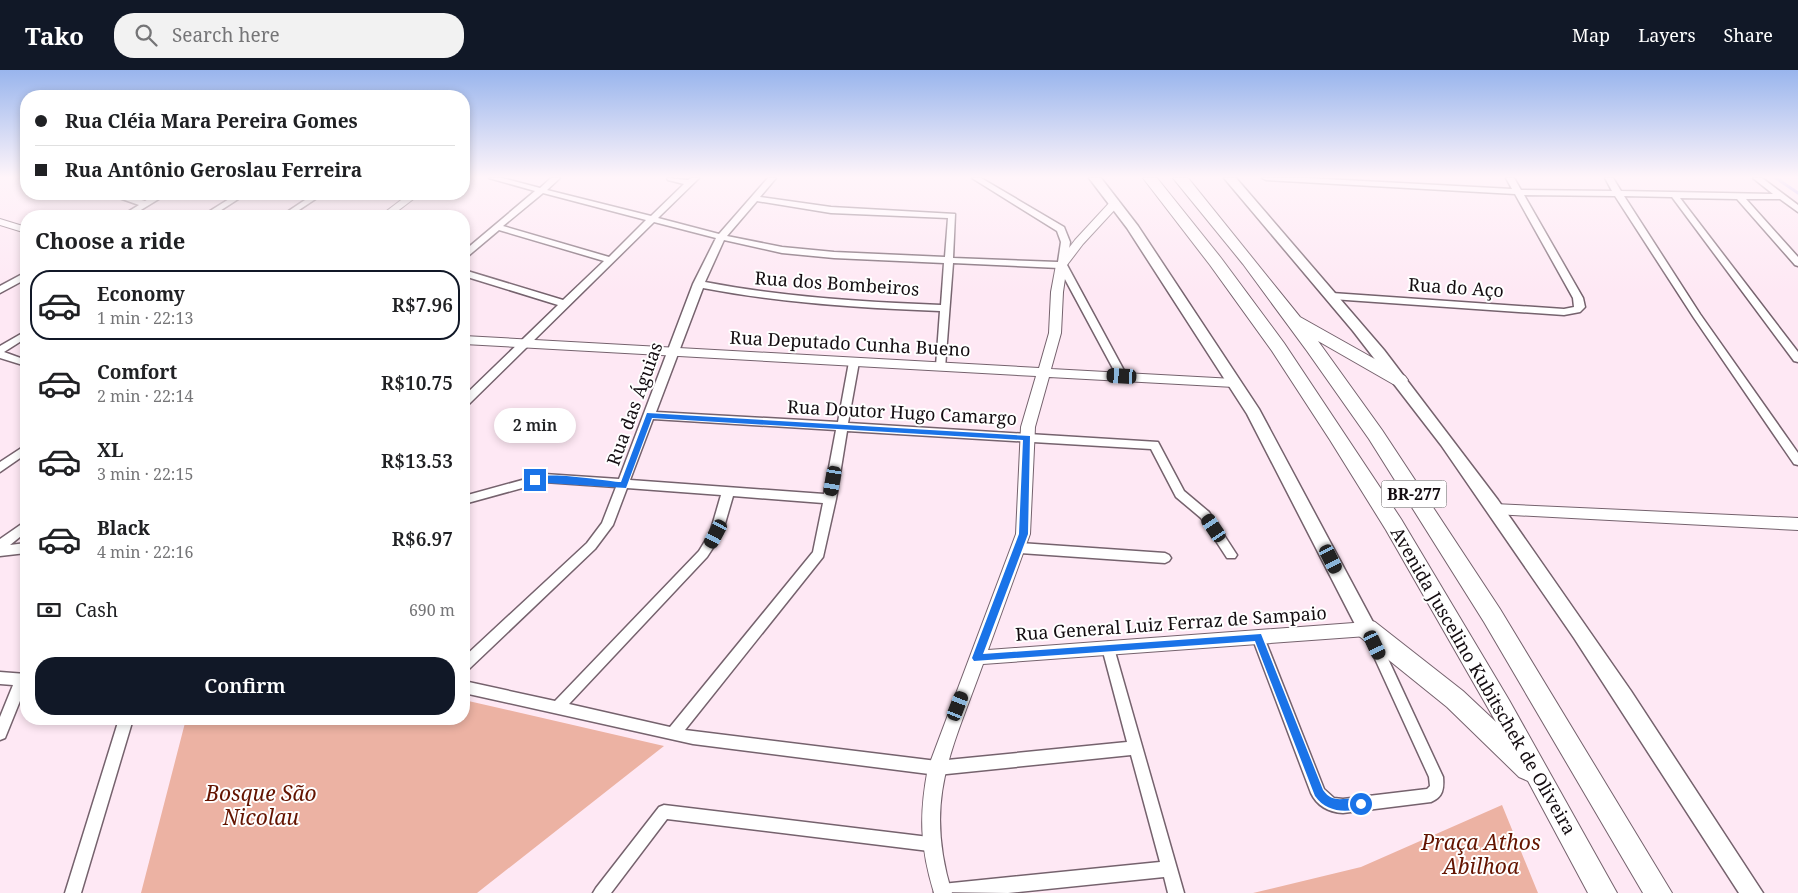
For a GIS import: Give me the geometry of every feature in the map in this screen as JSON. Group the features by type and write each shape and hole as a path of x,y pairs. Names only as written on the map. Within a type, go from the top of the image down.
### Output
{"highway":[{"name":"Avenida Juscelino Kubitschek de Oliveira","path":"1181,216 1261,324 1366,480 1461,636 1603,893"},
{"name":"BR-277","path":"1211,216 1292,319 1372,429 1466,574 1658,893"},
{"path":"1292,319 1399,380"},
{"path":"1367,629 1476,717 1545,786"}],"main road":[{"path":"1124,216 1234,383 1281,461 1367,629"},
{"path":"1263,216 1332,296 1399,380 1494,509 1600,662 1752,893"}],"street":[{"path":"470,249 509,216"},
{"path":"642,216 721,237 801,252 1062,265"},
{"path":"470,396 655,216"},
{"name":"Rua das Águias","path":"470,659 601,535 613,514 624,486 698,284 721,237 738,216"},
{"path":"941,366 952,216"},
{"path":"1040,216 1061,229 1066,238 1067,248 1057,292 1055,333 1030,418 1027,438 1026,514 1020,548 936,768 929,808 929,844 942,893 1169,869"},
{"path":"1062,265 1079,242 1103,216"},
{"name":"Rua do Aço","path":"1332,296 1564,312 1577,310 1580,307 1578,298 1532,216"},
{"path":"1632,216 1697,316 1798,461"},
{"path":"1690,216 1798,359"},
{"path":"1757,216 1798,262"},
{"path":"0,222 20,228"},
{"path":"496,227 610,260"},
{"path":"1062,265 1122,376"},
{"path":"470,275 565,304"},
{"path":"0,290 20,278"},
{"name":"Rua dos Bombeiros","path":"698,284 788,300 945,308"},
{"path":"0,352 20,338"},
{"name":"Rua Deputado Cunha Bueno","path":"470,340 1234,383"},
{"path":"0,352 20,361"},
{"path":"674,734 815,562 821,547 854,362"},
{"name":"Rua Doutor Hugo Camargo","path":"649,415 1154,445 1180,494 1205,515 1232,555"},
{"path":"0,468 20,453"},
{"path":"470,500 544,478 624,486 830,499"},
{"path":"557,708 703,554 716,534 728,492"},
{"path":"1494,509 1798,524"},
{"path":"0,546 20,531"},
{"path":"1020,548 1165,558"},
{"path":"0,551 20,549"},
{"path":"1258,637 1318,793 1329,804 1343,806 1431,795 1438,789 1436,778 1367,629"},
{"name":"Rua General Luiz Ferraz de Sampaio","path":"977,658 1367,629"},
{"path":"1108,648 1176,893"},
{"path":"0,678 20,680"},
{"path":"470,688 726,744 936,768 1135,748"},
{"path":"0,734 20,689"},
{"path":"74,893 124,725"},
{"path":"602,893 664,812 929,844"}],"green space":[{"name":"Bosque São Nicolau","path":"470,701 664,746 477,893 141,893 184,725 470,725"},
{"name":"Praça Athos Abilhoa","path":"1502,805 1538,893 1253,893 1361,867"}],"route":[{"path":"535,480 552,478 624,486 649,415 1027,438 1026,508 1020,548 977,658 1258,637 1318,793 1329,804 1336,806 1361,804"}]}
